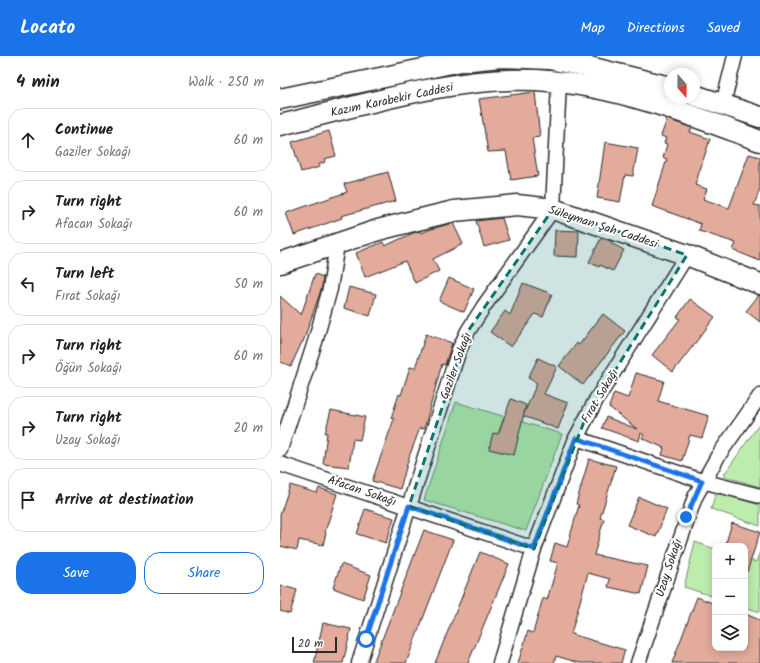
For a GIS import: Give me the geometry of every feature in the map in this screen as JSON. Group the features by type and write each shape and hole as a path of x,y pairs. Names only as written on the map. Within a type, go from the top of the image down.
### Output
{"street":[{"path":"723,104 735,56"},
{"name":"Kazım Karabekir Caddesi","path":"280,99 461,61 501,57 549,60 585,66 664,86"},
{"name":"Kazım Karabekir Caddesi","path":"280,126 423,91 505,80 580,84 682,112 760,141"},
{"path":"553,209 559,82"},
{"path":"700,97 760,117"},
{"name":"Süleyman Şah Caddesi","path":"280,263 378,230 454,211 517,205 553,209 688,256 760,284"},
{"name":"Gaziler Sokağı","path":"360,663 459,350 468,331 553,209"},
{"path":"280,450 315,342 330,289 337,244"},
{"name":"Fırat Sokağı","path":"500,663 534,549 576,438 596,400 688,256"},
{"name":"Uzay Sokağı","path":"638,663 686,517 702,481 760,396"},
{"path":"576,438 702,481 760,496"},
{"name":"Afacan Sokağı","path":"280,464 534,549"}],"highlighted area":[{"path":"553,209 687,255 586,417 534,549 409,506 468,331"}],"green space":[{"path":"456,402 562,434 526,531 424,500"},
{"path":"760,423 760,487 723,476"},
{"path":"721,494 760,505 760,526 711,509 715,495"},
{"path":"695,542 712,548 712,596 684,587"},
{"path":"760,551 760,612 748,608 748,560 756,562"}],"building":[{"path":"535,92 540,137 532,138 538,176 511,180 506,151 488,152 479,99"},
{"path":"667,119 692,128 690,132 710,139 695,185 707,189 703,199 729,208 749,154 760,157 760,189 754,205 760,206 760,261 733,250 736,243 699,231 701,224 652,206 667,159 663,158 667,144 664,143 666,138 661,136"},
{"path":"329,131 336,156 324,159 325,162 319,164 320,167 301,172 292,142"},
{"path":"605,142 638,148 633,176 625,175 620,202 597,198"},
{"path":"388,172 396,201 341,216 342,218 294,235 286,213 347,192 344,184"},
{"path":"502,218 509,240 484,247 476,221"},
{"path":"453,223 463,244 433,259 439,271 415,283 405,261 365,277 356,253 383,242 385,246 413,233 420,231 421,233"},
{"path":"555,230 579,231 578,257 554,256"},
{"path":"601,238 612,241 611,243 624,250 613,271 589,262"},
{"path":"315,274 323,277 322,287 303,342 291,366 280,362 280,296 301,315"},
{"path":"449,278 474,289 464,312 439,301"},
{"path":"523,283 552,294 543,317 535,314 511,347 490,332 505,311 510,315"},
{"path":"349,287 376,294 370,316 344,308"},
{"path":"760,295 760,322 746,311"},
{"path":"690,299 715,317 673,372 652,355 680,319 677,317"},
{"path":"603,314 625,331 583,385 559,366 577,343 579,345"},
{"path":"426,334 452,343 445,365 442,364 424,429 420,428 409,457 400,489 372,481 394,419 391,418 399,394 401,395 410,367 415,368"},
{"path":"538,358 557,367 544,394 568,403 558,429 523,416 537,383 528,378"},
{"path":"636,373 664,381 658,401 709,416 702,438 690,435 682,461 662,455 664,448 642,438 644,435 641,433 639,441 602,428 606,417 637,429 609,407 614,393 628,398"},
{"path":"511,399 526,405 514,455 489,449 493,433 498,434"},
{"path":"331,410 365,417 360,440 353,439 349,467 323,464 327,433 325,433"},
{"path":"589,459 616,466 600,518 604,519 594,555 648,566 641,594 608,587 610,579 588,573 571,634 625,650 621,663 580,663 556,656 554,663 518,663 528,631 533,633 543,598 547,600 558,563 550,561 555,543 567,547 579,505 576,504"},
{"path":"290,485 317,493 319,488 337,494 325,532 323,545 299,540 297,550 280,546 280,515"},
{"path":"639,497 667,509 656,537 627,525"},
{"path":"365,509 394,518 386,543 357,534"},
{"path":"732,523 760,532 748,569 748,543 726,543"},
{"path":"424,530 453,540 406,663 373,663"},
{"path":"480,552 509,564 468,663 435,663"},
{"path":"341,564 371,575 363,599 333,588"},
{"path":"280,585 297,590 290,614 280,611"},
{"path":"697,597 712,603 712,651 748,651 748,615 760,620 760,663 672,663"},
{"path":"323,623 351,629 343,663 314,663"}],"route":[{"path":"366,639 409,506 534,549 576,438 702,481 686,517"}]}
